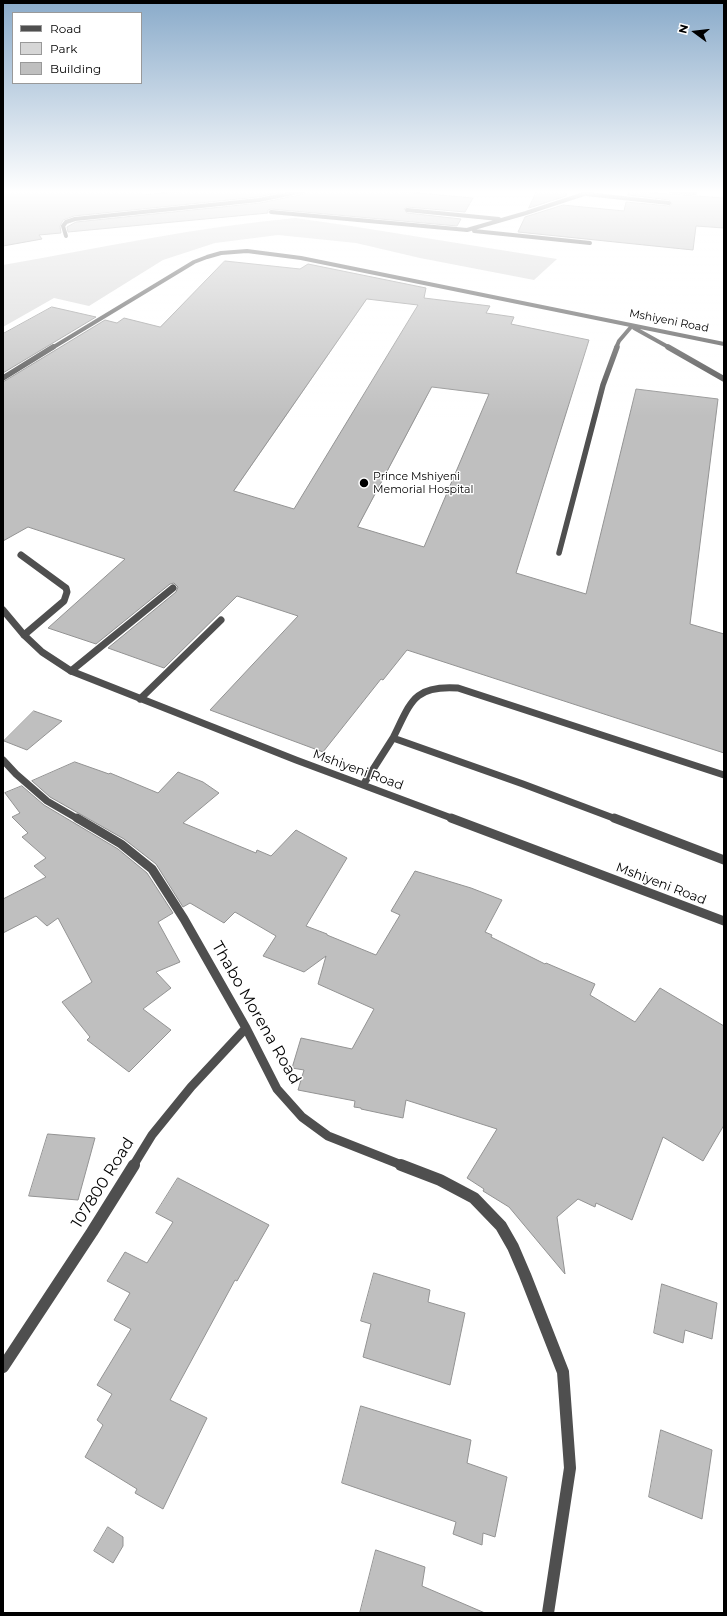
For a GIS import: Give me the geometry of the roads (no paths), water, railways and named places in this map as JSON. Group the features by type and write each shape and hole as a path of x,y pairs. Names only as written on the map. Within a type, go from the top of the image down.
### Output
{"street":[{"name":"Mshiyeni Road","path":"3,378 187,266"},
{"name":"Mshiyeni Road","path":"338,266 724,344"},
{"path":"559,553 603,385 619,341 629,326 724,379"},
{"path":"21,555 66,588 67,592 64,601 24,635"},
{"path":"71,671 173,588"},
{"name":"Mshiyeni Road","path":"3,610 24,635 42,652 71,671 724,921"},
{"path":"140,698 222,620"},
{"path":"363,784 394,738 414,698 426,689 436,686 458,688 724,774"},
{"path":"394,738 523,784 724,860"},
{"name":"Thabo Morena Road","path":"3,760 47,802 121,844 152,869 184,919 246,1028 277,1089 302,1117 328,1136 440,1180 474,1198 501,1226 513,1247 562,1372 568,1413 570,1468 548,1613"},
{"name":"107800 Road","path":"3,1367 92,1232 152,1135 191,1087 246,1028"}],"place":[{"name":"Prince Mshiyeni Memorial Hospital","path":"364,483"}]}
